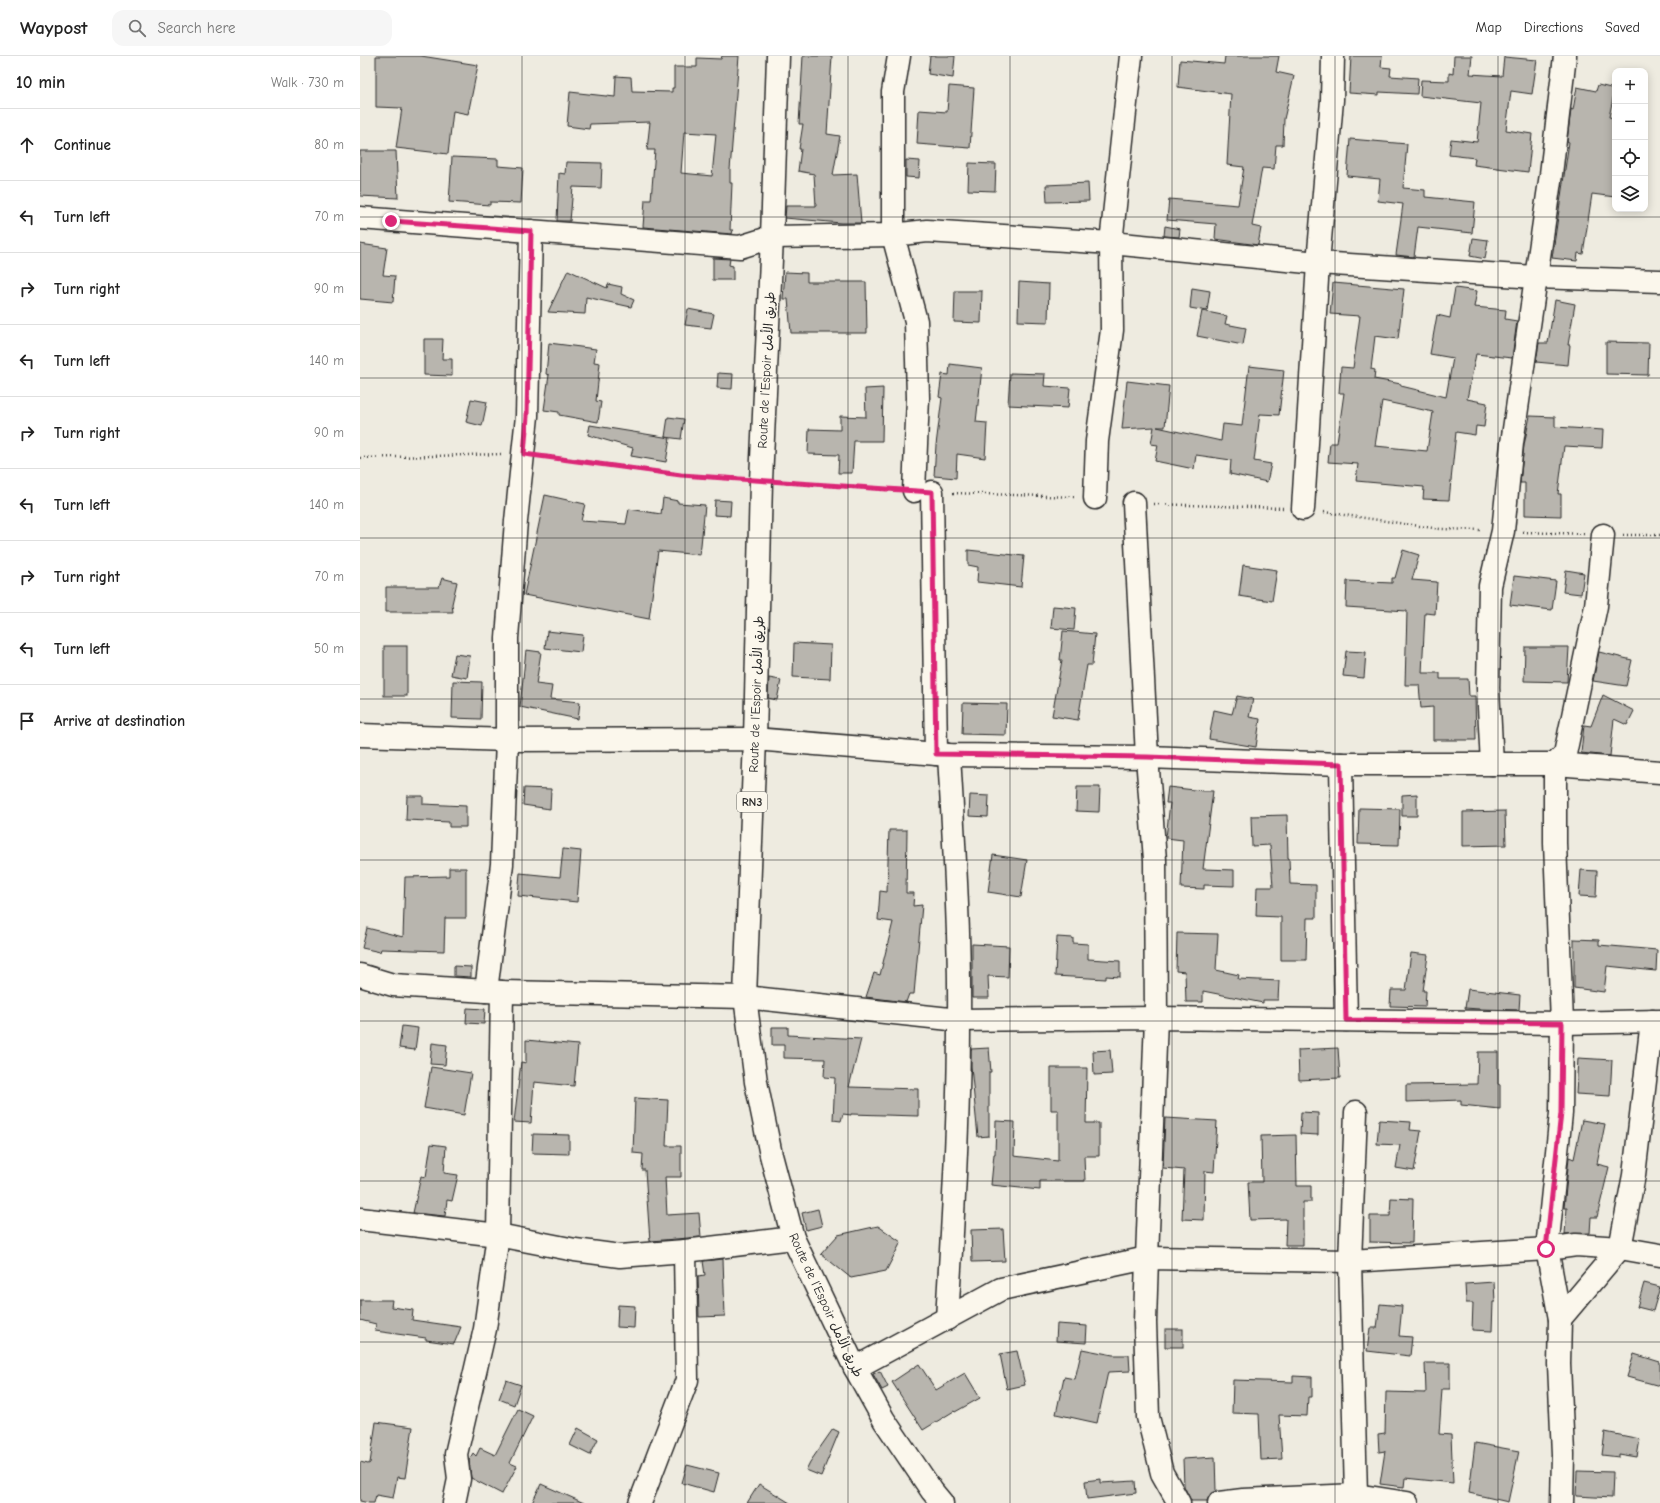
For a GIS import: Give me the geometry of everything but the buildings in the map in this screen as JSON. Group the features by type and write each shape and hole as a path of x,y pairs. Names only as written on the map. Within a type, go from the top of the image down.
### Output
{"main road":[{"name":"Route de l’Espoir طريق الأمل","path":"778,56 745,997 756,1082 770,1155 793,1238 855,1368 884,1420 932,1491 942,1503"},
{"path":"899,56 893,92 892,235 916,321 923,492 958,945 959,1020 955,1178 947,1319"},
{"path":"1096,498 1097,441 1112,330 1111,243 1132,56"},
{"path":"1303,509 1318,263 1332,100 1333,56"},
{"path":"1492,764 1488,688 1490,586 1503,531 1512,443 1551,174 1564,56"},
{"path":"360,218 740,247 772,237 892,235 927,231 1111,243 1318,263 1535,277 1660,280"},
{"path":"454,1503 459,1479 456,1454 485,1329 498,1235 494,991 502,864 507,740 507,638 516,521 527,416 531,231"},
{"path":"1134,503 1147,757 1155,860 1156,1018 1146,1258 1148,1417 1162,1473 1179,1503"},
{"path":"1562,1503 1563,1454 1559,1364 1560,1319 1546,1249 1561,1113 1562,1023 1555,843 1556,764 1565,754 1595,614 1603,535"},
{"path":"360,735 507,740 755,739 943,754 1147,757 1341,764 1556,764 1660,772"},
{"path":"1341,764 1346,1020"},
{"path":"360,975 394,985 494,991 745,997 959,1020 1156,1018 1562,1023 1656,1021 1634,1175 1620,1248 1560,1319"},
{"path":"1355,1499 1350,1261 1356,1112"},
{"path":"360,1219 498,1235 575,1250 620,1256 685,1251 793,1238"},
{"path":"855,1368 1001,1289 1146,1258 1350,1261 1546,1249 1576,1244 1620,1248 1660,1255"},
{"path":"640,1503 687,1380 685,1251"},
{"path":"1219,1503 1243,1500 1355,1499 1407,1503"}],"path":[{"path":"360,458 524,454 681,475 923,492"}],"route":[{"path":"391,221 531,231 527,416 524,454 681,475 932,492 937,733 936,754 1147,757 1341,764 1344,841 1346,1020 1562,1023 1561,1113 1546,1249"}]}
